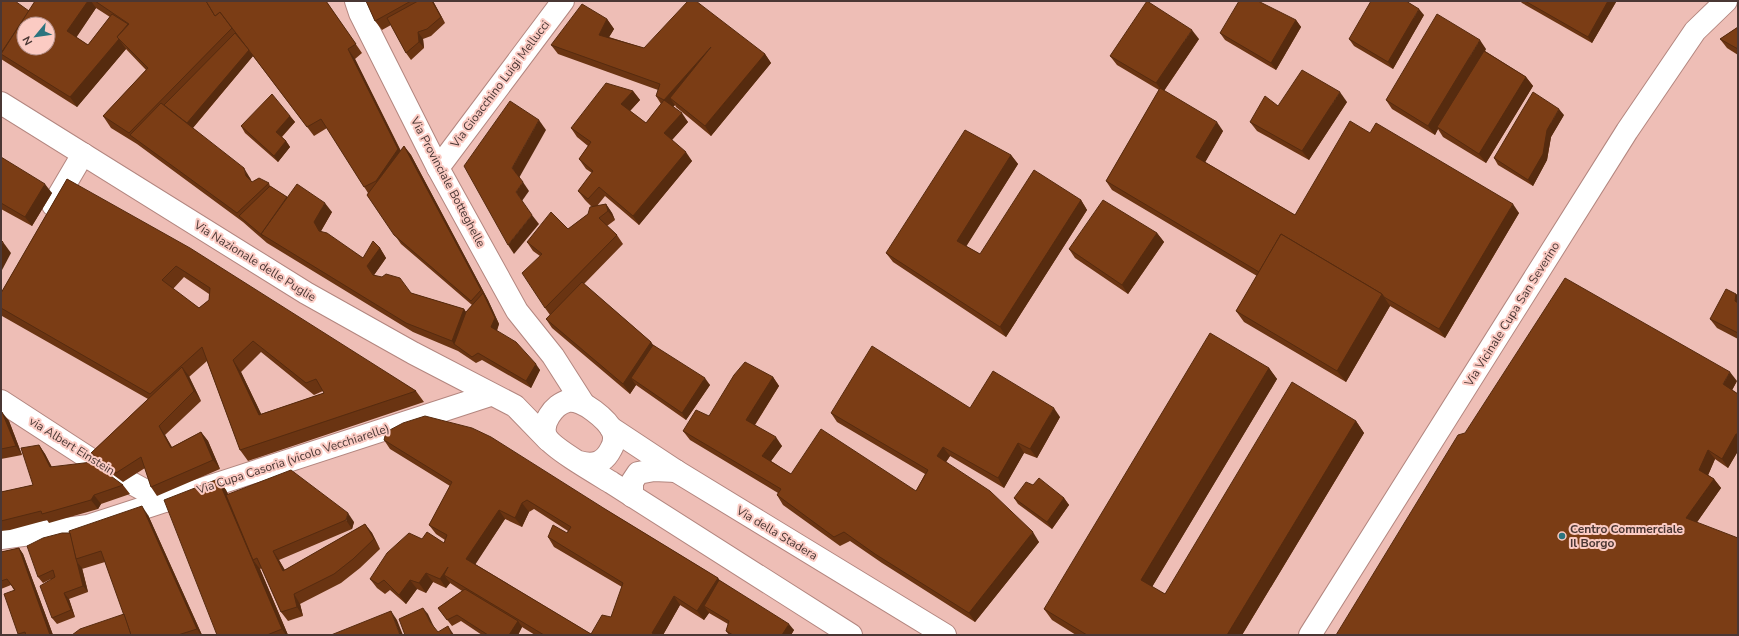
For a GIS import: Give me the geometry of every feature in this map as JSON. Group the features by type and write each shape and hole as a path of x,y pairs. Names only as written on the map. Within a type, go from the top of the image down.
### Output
{"street":[{"name":"Via Provinciale Botteghelle","path":"356,1 360,13 438,168 518,311 553,356 567,405"},
{"name":"Via Gioacchino Luigi Mellucci","path":"438,168 563,1"},
{"name":"Via Vicinale Cupa San Severino","path":"1310,635 1627,131 1695,31 1726,1"},
{"name":"Via Nazionale delle Puglie","path":"1,103 306,293 406,350 490,395 515,406 548,440"},
{"path":"44,220 82,154"},
{"name":"Via Cupa Casoria (vicolo Vecchiarelle)","path":"1,538 88,526 490,395"},
{"name":"via Albert Einstein","path":"1,401 104,468 164,501"},
{"name":"Via Nazionale delle Puglie","path":"515,406 567,405"},
{"path":"579,462 595,463 607,458 613,447 615,439 611,428 602,418 567,405 549,416 545,426 545,433 548,440 579,462 851,635"},
{"name":"Via della Stadera","path":"611,428 676,471 945,635"},
{"path":"632,496 632,482 638,473 654,470 676,471"}],"building":[{"path":"1,1 15,1 29,11 26,16 16,16 16,30 1,53"},
{"path":"35,1 88,1 67,31 88,45 112,14 128,24 117,37 119,39 70,97 1,54 16,31 16,56 56,56 56,16 25,16"},
{"path":"95,1 206,1 215,16 220,12 232,28 129,133 103,116 148,68 117,37 129,24"},
{"path":"206,1 326,1 356,44 348,49 398,149 376,181 364,187 321,119 307,127 220,12 215,16"},
{"path":"366,1 411,1 375,21"},
{"path":"418,1 432,1 441,17 427,29 418,32 419,42 406,53 387,18"},
{"path":"688,1 696,1 765,54 705,126 670,98 711,47 664,100 656,96 660,84 551,45 582,4 607,19 599,35 644,48"},
{"path":"1147,1 1192,30 1156,83 1110,56"},
{"path":"1239,1 1258,1 1296,20 1271,63 1220,33"},
{"path":"1371,1 1406,1 1419,9 1388,62 1349,39"},
{"path":"1525,1 1608,1 1588,37"},
{"path":"1437,14 1480,40 1428,126 1386,100"},
{"path":"1738,27 1738,49 1720,39"},
{"path":"235,33 249,50 187,123 164,105"},
{"path":"1484,51 1526,77 1479,154 1437,127"},
{"path":"1302,70 1340,92 1302,151 1250,122 1265,96 1278,106"},
{"path":"606,83 633,91 621,104 646,123 664,100 682,113 664,133 686,152 633,216 599,187 588,199 578,191 593,171 579,159 591,142 571,128"},
{"path":"1160,88 1217,122 1196,157 1295,215 1350,121 1370,133 1376,123 1513,204 1439,329 1281,234 1259,272 1106,181"},
{"path":"1533,92 1559,109 1547,130 1543,154 1528,180 1494,158"},
{"path":"272,94 290,116 276,132 286,141 274,156 241,126"},
{"path":"510,101 539,120 512,168 523,182 516,192 532,215 508,245 464,166"},
{"path":"161,103 244,168 246,176 252,182 259,178 269,183 237,213 130,135"},
{"path":"965,130 1011,155 957,241 980,254 1034,170 1081,200 1000,327 886,253"},
{"path":"404,146 481,290 471,301 394,235 367,195"},
{"path":"1,157 45,184 25,217 1,203"},
{"path":"67,179 190,248 416,391 240,450 202,347 150,394 1,308 1,293","holes":["176,266 210,288 209,300 199,308 162,280","253,341 306,383 316,379 324,393 259,415 233,360"]},
{"path":"297,184 325,203 314,222 319,231 327,233 363,258 373,241 380,248 367,266 373,275 382,277 386,274 400,278 411,293 464,309 452,341 406,323 261,234"},
{"path":"270,186 287,197 261,234 263,236 239,216"},
{"path":"1103,200 1157,233 1122,285 1069,249"},
{"path":"606,204 608,211 599,218 617,235 545,308 522,273 542,254 527,242 551,212 568,229 588,214 590,207"},
{"path":"1281,234 1382,294 1337,371 1236,311"},
{"path":"1565,278 1730,372 1723,384 1738,394 1738,434 1736,434 1722,459 1708,450 1699,470 1714,479 1686,518 1738,538 1738,635 1336,635 1458,435 1465,433"},
{"path":"582,282 651,342 623,384 546,319"},
{"path":"1726,289 1736,294 1735,301 1738,303 1738,333 1710,319"},
{"path":"483,293 495,318 491,327 516,342 536,364 526,381 478,353 472,357 454,344 466,312"},
{"path":"1210,333 1269,368 1141,580 1165,594 1292,382 1356,421 1227,635 1087,635 1044,609"},
{"path":"653,345 705,378 682,413 631,378"},
{"path":"872,346 970,408 993,371 1054,408 1030,449 1018,443 998,478 943,447 937,456 990,491 1033,532 969,613 875,554 844,532 834,537 777,495 781,489 683,431 696,410 709,416 734,375 745,362 773,377 746,420 776,437 762,456 791,474 821,429 916,491 928,470 831,413"},
{"path":"182,367 194,391 159,426 171,448 201,432 213,460 151,487 141,457 116,473 91,453"},
{"path":"2,412 16,446 1,449"},
{"path":"425,416 472,428 491,437 718,578 697,611 674,596 652,633 656,635 544,635 444,575 448,567 440,579 426,573 419,583 410,580 399,595 384,580 378,584 370,579 387,553 409,533 422,539 427,532 444,543 447,535 429,525 452,482 384,440 386,432 403,423","holes":["527,500 571,527 567,533 553,525 548,537 623,583 611,617 602,615 591,634 466,559 499,510 515,518 522,503"]},
{"path":"39,445 50,467 92,462 123,485 94,495 91,500 42,514 41,511 1,521 1,492 33,485 21,448"},
{"path":"291,470 348,513 346,520 273,551 283,571 365,524 374,539 353,559 334,574 294,594 297,607 281,612 257,558 253,560 226,495"},
{"path":"1039,478 1064,498 1047,522 1014,498 1026,482 1033,485"},
{"path":"218,479 282,629 267,635 217,635 164,500"},
{"path":"142,506 197,629 178,635 131,635 101,551 76,559 69,531"},
{"path":"62,533 70,533 83,586 64,593 71,610 52,618 40,586 55,577 53,570 38,577 27,546 43,538"},
{"path":"19,548 50,635 26,635 25,632 18,634 4,594 15,590 7,579 1,581 1,552"},
{"path":"719,580 789,624 782,635 733,635 726,631 729,621 704,606"},
{"path":"465,589 518,621 509,635 488,635 457,615 447,620 438,608"},
{"path":"423,608 430,622 438,632 448,626 452,635 405,635 399,619"},
{"path":"391,611 400,635 331,635"},
{"path":"124,614 131,635 72,635 80,629"}],"place":[{"name":"Centro Commerciale Il Borgo","path":"1562,536"}]}
